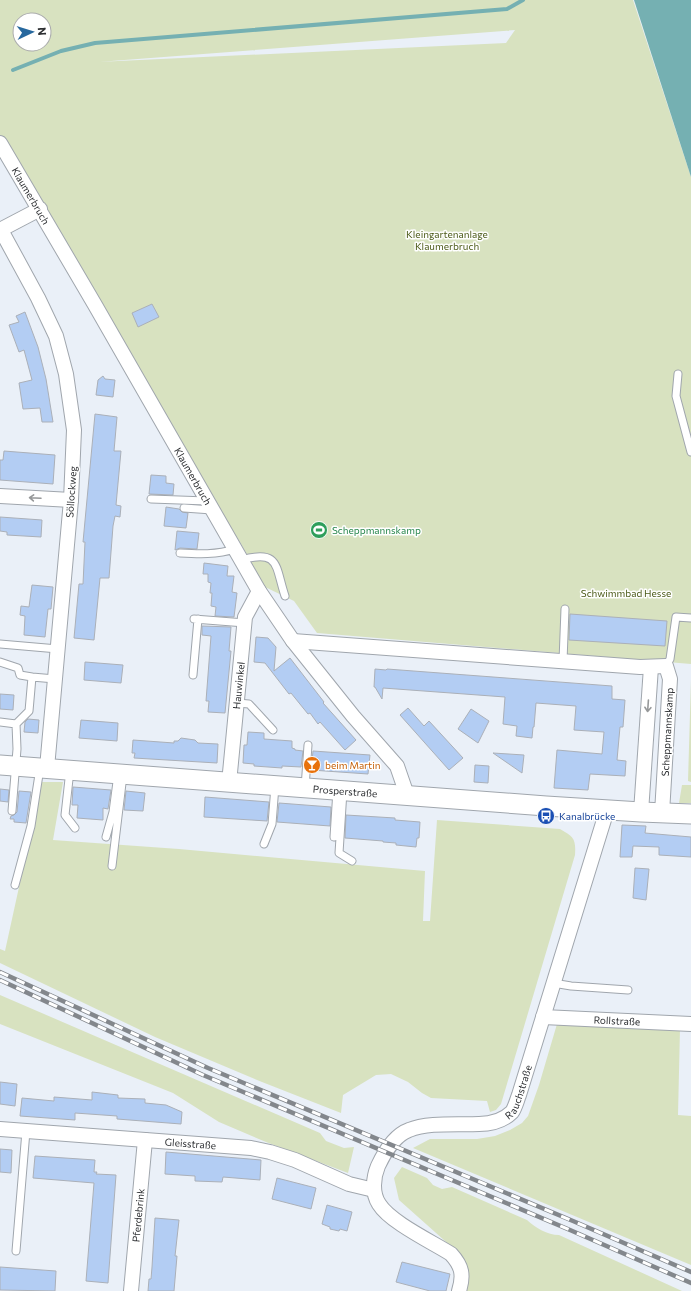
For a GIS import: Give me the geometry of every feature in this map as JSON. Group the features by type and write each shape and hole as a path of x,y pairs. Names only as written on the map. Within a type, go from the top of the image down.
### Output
{"main road":[{"name":"Prosperstraße","path":"8,766 607,810 691,814"}],"street":[{"name":"Klaumerbruch","path":"0,143 40,209 259,591 293,642 353,716 397,766 407,795"},
{"name":"Söllockweg","path":"40,209 0,230 38,298 56,336 66,374 74,430 71,500 58,649 43,768"},
{"path":"0,496 71,500"},
{"name":"Hauwinkel","path":"229,783 245,617 259,591"},
{"path":"293,642 651,667 666,666"},
{"name":"Scheppmannskamp","path":"662,813 670,679 666,666"},
{"name":"Scheppmannskamp","path":"641,812 651,667"},
{"name":"Rauchstraße","path":"374,1190 375,1174 379,1164 400,1135 408,1130 420,1126 489,1124 502,1119 513,1111 607,810"},
{"name":"Rollstraße","path":"543,1017 691,1024"},
{"name":"Gleisstraße","path":"0,1129 251,1148 295,1160 349,1184 374,1190"},
{"name":"Pferdebrink","path":"131,1291 145,1140"},
{"path":"374,1190 379,1204 392,1218 451,1254 459,1263 462,1272 460,1291"}],"lane":[{"path":"678,374 676,396 691,452"},
{"path":"151,499 210,506"},
{"path":"184,508 210,506"},
{"path":"180,553 197,554 228,551 252,557 267,557 274,562 277,568 285,596"},
{"path":"563,661 565,609"},
{"path":"666,666 670,659 676,617 691,618"},
{"path":"193,675 196,619 245,623"},
{"path":"0,644 58,649"},
{"path":"0,662 18,668 20,675 55,679"},
{"path":"12,811 8,766 17,749 16,724 29,711 32,677"},
{"path":"237,703 249,704 273,730"},
{"path":"0,722 16,724"},
{"path":"305,788 308,745"},
{"path":"15,885 31,826 43,768"},
{"path":"70,770 65,815 75,828"},
{"path":"106,837 121,774"},
{"path":"112,866 121,774"},
{"path":"264,844 272,824 275,786"},
{"path":"334,837 340,790"},
{"path":"340,790 339,853 352,861"},
{"path":"553,983 571,986 628,990"},
{"path":"16,1251 26,1131"}],"green space":[{"name":"Kleingartenanlage Klaumerbruch","path":"0,0 633,0 691,177 691,664 317,633 294,601 265,587 240,542 119,354 0,140","holes":["515,30 506,43 100,62"]},
{"path":"691,679 691,782 688,781"},
{"path":"42,782 63,782 53,840 179,849 425,871 423,921 430,921 437,820 560,829 568,834 573,839 575,845 575,855 501,1104 496,1110 490,1112 487,1101 431,1098 408,1082 391,1074 376,1075 343,1095 341,1113 155,1037 0,963 0,949 5,951"},
{"path":"682,785 691,785 691,803 679,803"},
{"path":"0,995 320,1133 326,1141 344,1148 354,1147 348,1173 266,1142 219,1122 173,1093 0,1024"},
{"path":"557,1024 680,1029 678,1115 691,1116 691,1265 413,1148 430,1139 477,1139 495,1136 522,1123 528,1116 539,1085"},
{"path":"402,1167 427,1178 433,1185 442,1189 452,1187 527,1220 546,1232 559,1235 682,1291 462,1291 454,1249 399,1200 394,1178"}],"water":[{"path":"634,0 691,0 691,177"}],"building":[{"path":"152,304 159,317 138,327 132,313"},
{"path":"25,312 38,347 46,379 53,422 42,422 40,408 23,409 19,383 32,380 24,350 19,352 9,325 19,322 16,316"},
{"path":"103,376 105,379 115,380 113,397 96,395 98,380"},
{"path":"95,414 117,417 114,451 121,451 116,505 121,506 120,517 115,516 113,526 109,578 100,578 94,640 74,638 79,584 83,584 85,542 83,542"},
{"path":"4,451 55,455 53,484 0,480 0,460 3,460"},
{"path":"151,475 166,476 166,483 174,484 173,495 149,494"},
{"path":"166,507 179,509 182,512 188,513 186,528 164,526"},
{"path":"0,517 42,520 41,537 7,535 7,532 0,531"},
{"path":"177,531 199,533 197,549 180,548 175,550"},
{"path":"204,563 228,566 227,576 234,576 232,592 237,593 234,617 215,616 216,607 211,606 211,583 208,582 208,574 203,574"},
{"path":"32,585 53,587 51,609 48,609 45,637 24,635 25,616 20,615 21,606 29,607"},
{"path":"570,614 667,621 665,646 569,640"},
{"path":"202,626 231,627 229,651 231,651 225,713 208,712 209,701 206,701 211,636 202,635"},
{"path":"256,637 268,638 276,647 274,671 290,658 324,702 323,703 356,740 345,750 320,722 318,724 310,713 308,714 291,693 289,694 265,663 254,662"},
{"path":"85,662 123,665 121,683 84,680"},
{"path":"375,669 612,686 612,699 625,700 623,727 620,727 617,760 626,761 625,776 590,774 588,790 554,788 557,750 602,754 604,732 574,730 576,706 536,703 532,738 516,736 517,726 503,724 505,697 383,688 382,699 374,687"},
{"path":"0,694 14,695 13,710 0,709"},
{"path":"408,708 424,726 429,721 463,758 449,770 400,715"},
{"path":"471,709 489,721 478,743 458,729"},
{"path":"28,719 39,720 38,733 24,732 25,722"},
{"path":"81,720 118,723 117,741 79,738"},
{"path":"248,732 264,733 264,739 292,741 292,748 303,751 301,767 282,766 282,768 254,766 254,764 243,763 244,745 247,745"},
{"path":"181,738 195,740 198,743 218,744 217,763 134,758 135,753 132,753 133,740 174,743 174,741 178,741"},
{"path":"313,751 370,755 368,774 311,770"},
{"path":"493,753 524,755 522,773"},
{"path":"475,765 489,766 488,783 474,782"},
{"path":"73,787 111,790 108,809 103,808 103,820 77,818 78,805 72,805"},
{"path":"0,789 9,790 8,802 0,801"},
{"path":"19,791 31,792 26,823 14,822 14,819 10,819 11,816 17,812"},
{"path":"126,791 145,793 143,811 124,810"},
{"path":"205,797 269,802 267,821 204,817"},
{"path":"279,803 331,807 330,826 277,822"},
{"path":"346,815 395,818 395,820 420,822 419,838 417,838 416,847 396,845 396,843 383,841 345,838"},
{"path":"622,825 646,826 645,833 691,837 691,857 659,855 659,847 633,846 632,857 620,857"},
{"path":"635,868 649,869 646,900 633,898"},
{"path":"0,1082 17,1084 15,1106 0,1104"},
{"path":"92,1092 118,1095 118,1098 145,1099 145,1103 166,1105 182,1112 181,1124 117,1119 117,1116 75,1113 75,1120 20,1116 22,1098 54,1101 54,1097 92,1100"},
{"path":"0,1149 12,1150 11,1173 0,1172"},
{"path":"166,1152 261,1160 260,1180 223,1177 222,1182 195,1181 195,1176 165,1174"},
{"path":"35,1156 95,1160 94,1172 97,1172 96,1174 116,1175 108,1283 86,1281 94,1183 33,1178"},
{"path":"277,1178 316,1188 311,1209 272,1199"},
{"path":"327,1205 352,1212 347,1231 330,1229 330,1227 322,1224"},
{"path":"155,1218 179,1220 175,1256 177,1256 174,1291 148,1291 149,1279 151,1279"},
{"path":"402,1262 450,1274 446,1291 430,1291 396,1282"},
{"path":"0,1267 56,1271 55,1291 0,1290"}],"waterway":[{"path":"13,70 61,51 95,43 507,9 523,0"}],"railway":[{"path":"0,972 208,1068 691,1272"},
{"path":"0,980 203,1075 570,1230 691,1283"}],"place":[{"name":"Scheppmannskamp","path":"319,530"},
{"name":"beim Martin","path":"312,765"},
{"name":"Kanalbrücke","path":"546,816"}],"park label":[{"name":"Schwimmbad Hesse","path":"626,593"}]}
